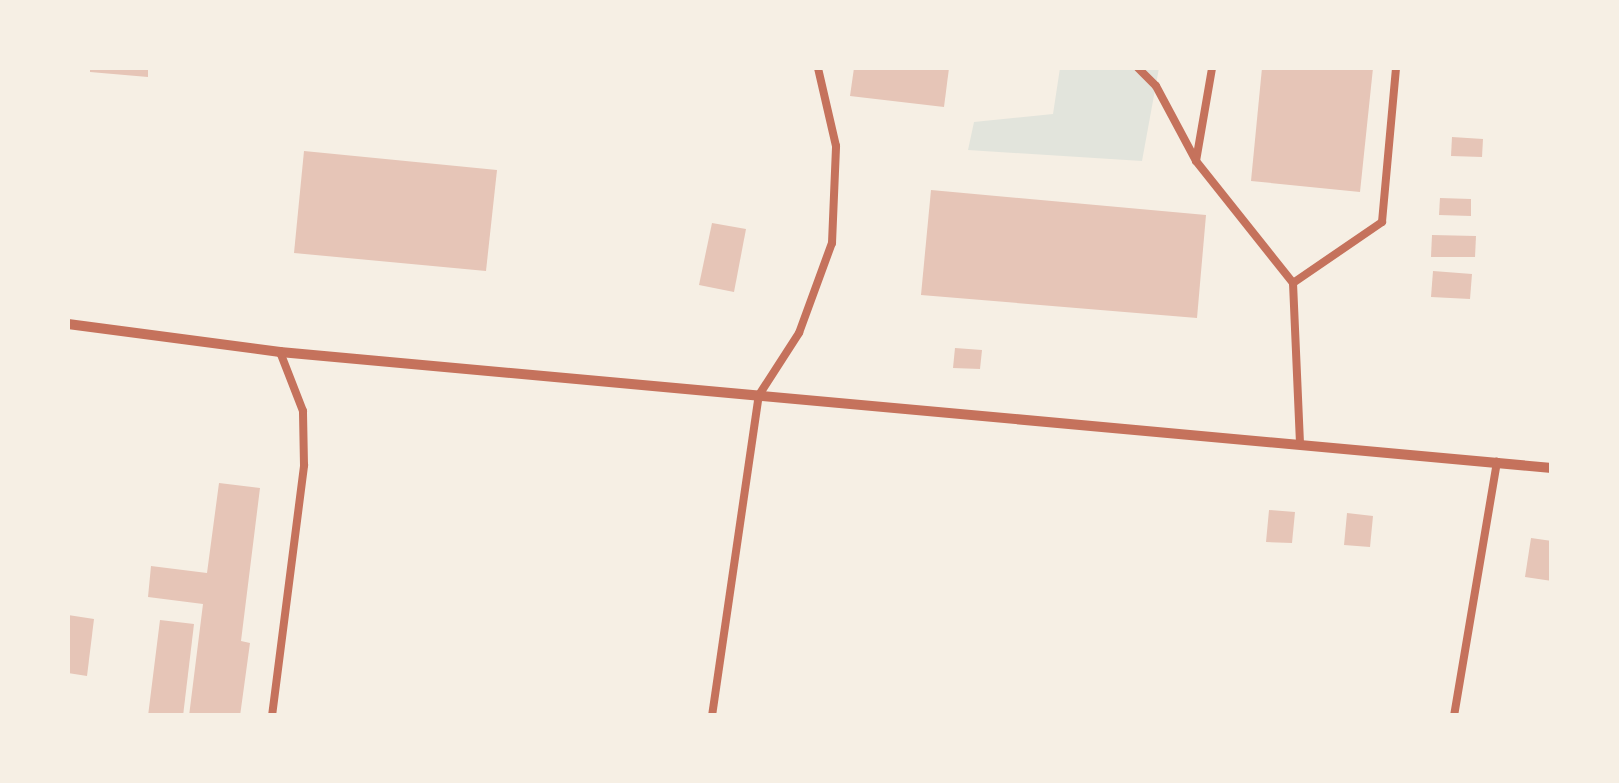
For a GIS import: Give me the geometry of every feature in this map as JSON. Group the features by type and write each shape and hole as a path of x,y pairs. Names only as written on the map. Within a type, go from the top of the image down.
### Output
{"street":[{"path":"68,324 280,352 1552,468"}],"lane":[{"path":"712,716 759,395 799,332 832,243 836,146 818,68"},
{"path":"1138,68 1156,86 1196,161 1293,283 1300,444"},
{"path":"1196,161 1212,68"},
{"path":"1293,283 1382,222 1396,68"},
{"path":"272,716 304,466 303,411 280,352"},
{"path":"1454,716 1498,462"}],"shaded area":[{"path":"1060,68 1159,68 1142,161 968,150 974,122 1053,114"}],"building":[{"path":"90,68 148,68 148,77 90,72"},
{"path":"854,68 949,68 944,107 850,96"},
{"path":"1262,68 1373,68 1360,192 1251,181"},
{"path":"1452,137 1483,139 1482,157 1451,156"},
{"path":"304,151 497,170 486,271 294,253"},
{"path":"931,190 1206,215 1197,318 921,295"},
{"path":"1440,198 1471,199 1471,216 1439,215"},
{"path":"712,223 746,229 734,292 699,285"},
{"path":"1432,235 1476,236 1475,257 1431,257"},
{"path":"1433,271 1472,274 1470,299 1431,297"},
{"path":"955,348 982,350 980,369 953,368"},
{"path":"219,483 260,488 241,641 250,643 240,716 189,716 203,604 148,597 151,566 207,573"},
{"path":"1269,510 1295,512 1292,543 1266,542"},
{"path":"1347,513 1373,516 1370,547 1344,545"},
{"path":"1531,538 1552,541 1552,581 1525,577"},
{"path":"68,615 94,619 87,676 68,673"},
{"path":"160,620 194,624 183,716 148,716"}]}
